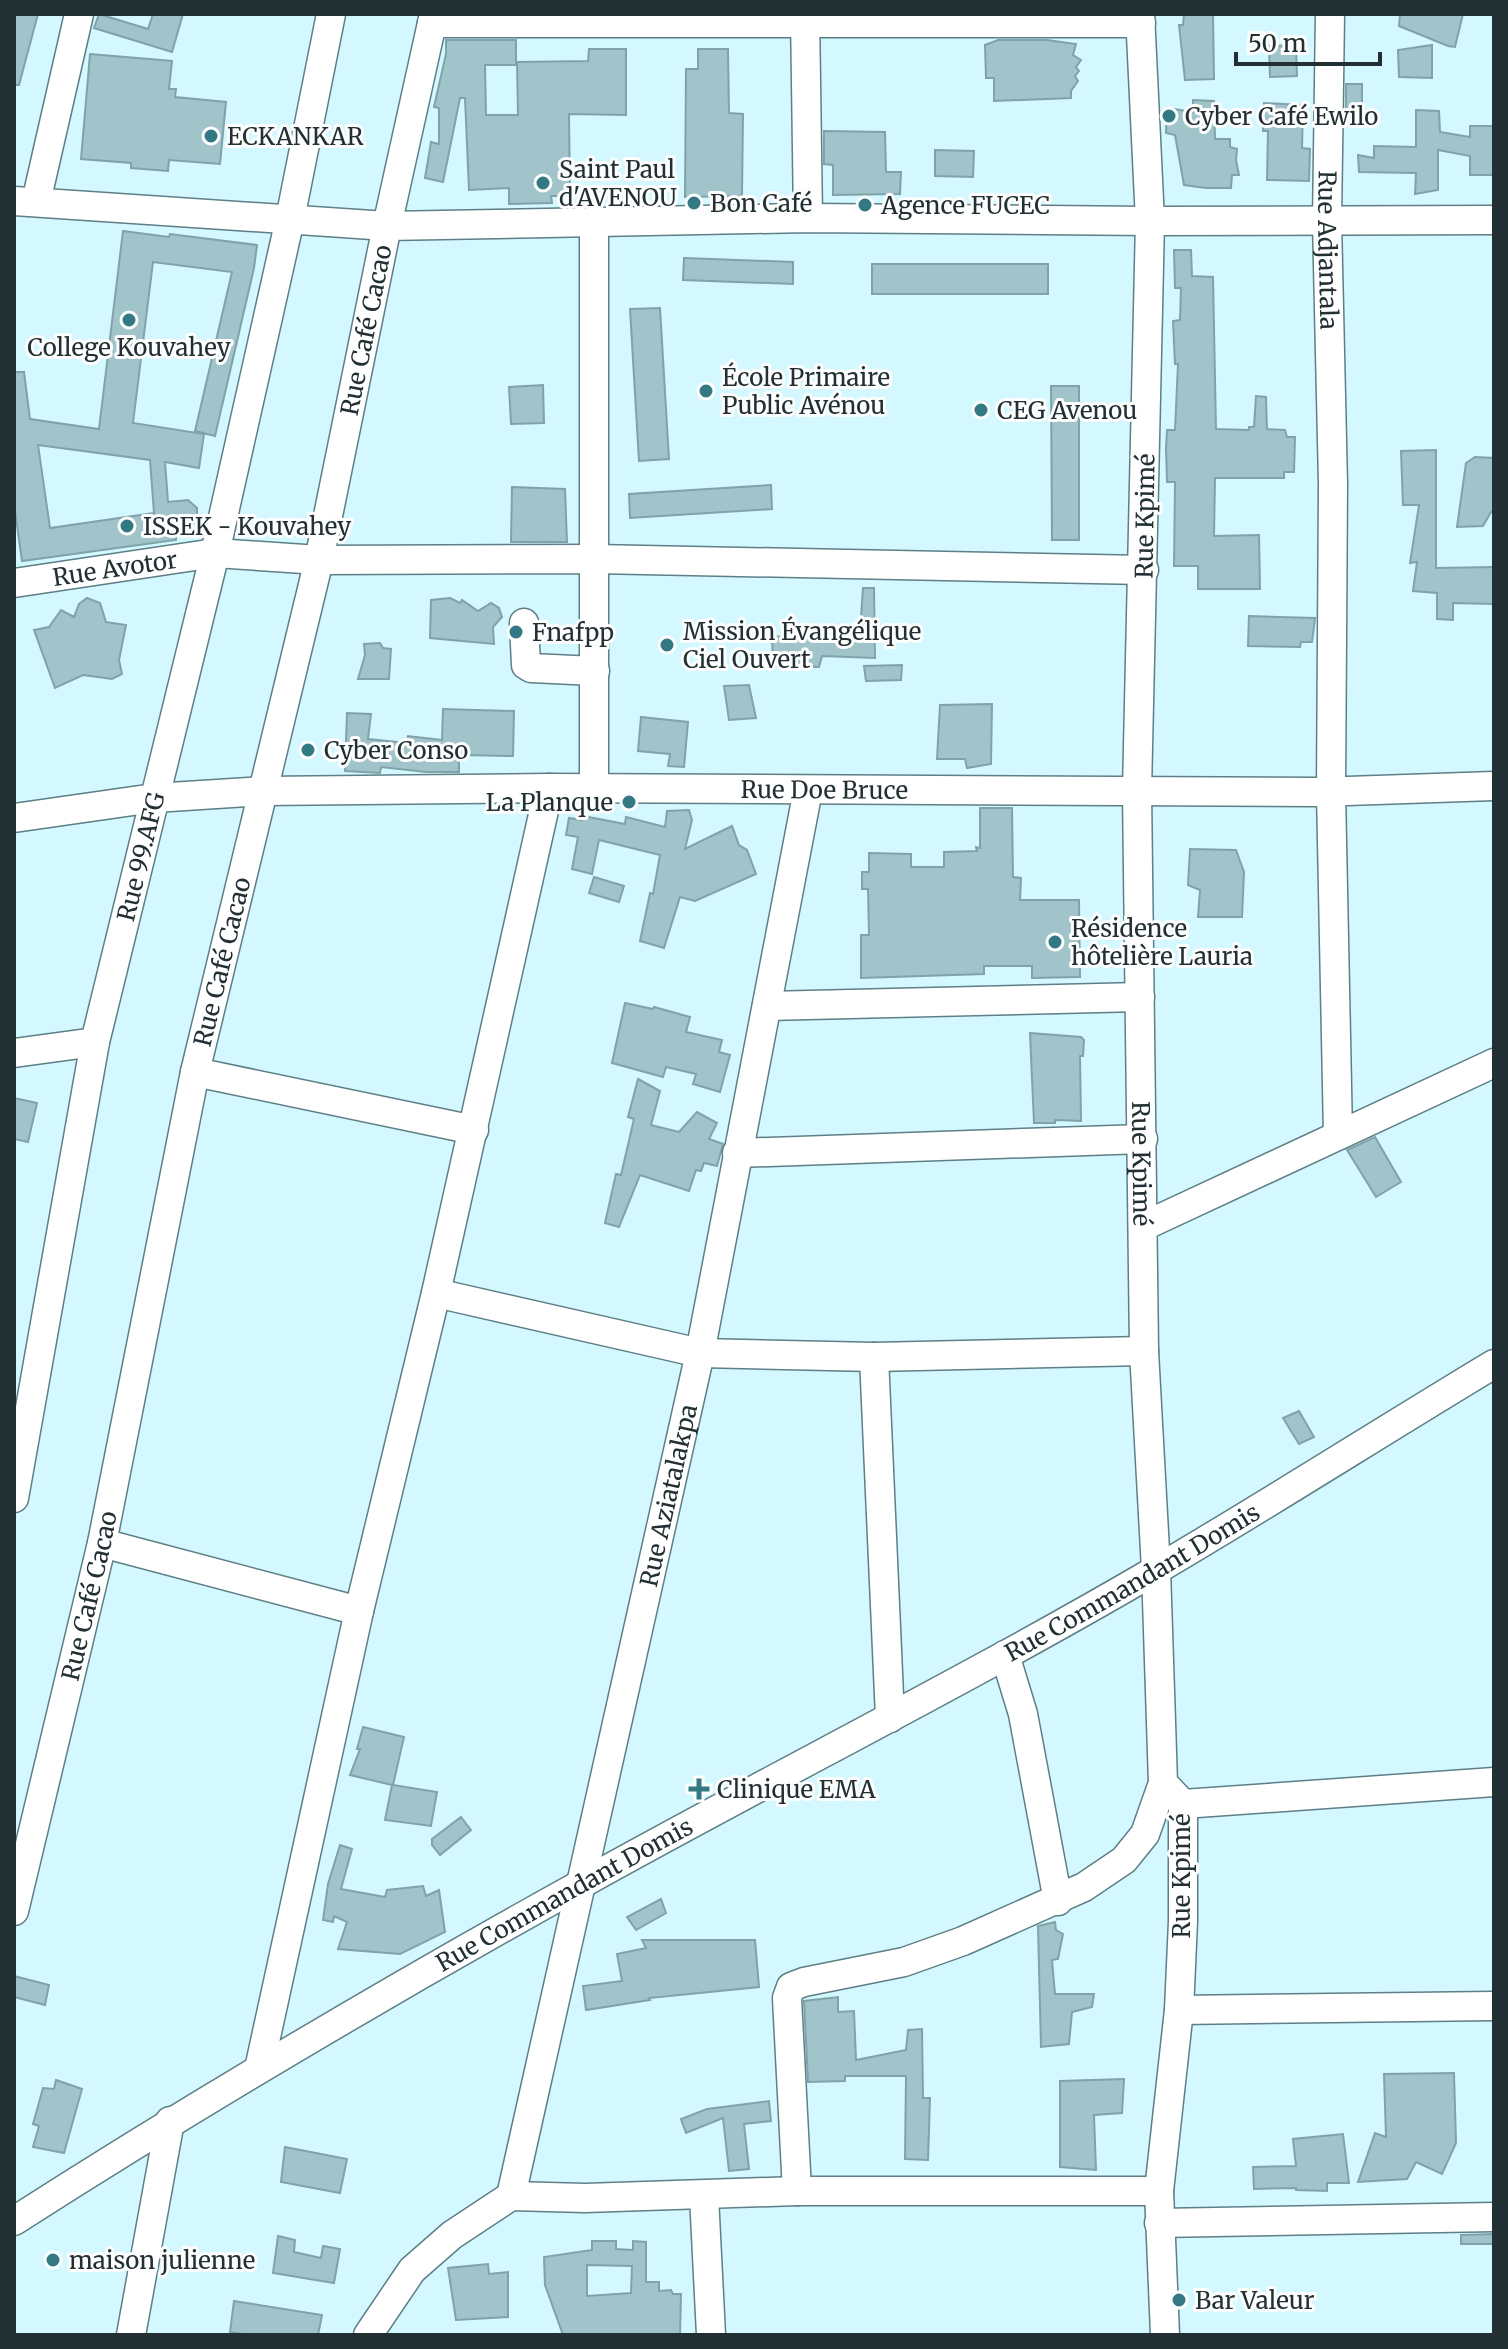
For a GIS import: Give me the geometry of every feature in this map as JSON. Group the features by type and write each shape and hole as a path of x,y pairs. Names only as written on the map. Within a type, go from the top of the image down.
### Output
{"street":[{"path":"79,14 25,201 387,226 808,218 1494,220"},
{"name":"Rue 99.AFG","path":"14,1498 95,1042 215,553 290,219 331,14"},
{"name":"Rue Adjantala","path":"1330,14 1327,221 1333,484 1331,792 1338,1135"},
{"path":"805,18 808,218"},
{"path":"433,19 1140,19"},
{"name":"Rue Café Cacao","path":"14,1911 102,1543 195,1072 319,560 433,19"},
{"name":"Rue Kpimé","path":"1140,19 1150,221 1137,791 1144,1351 1156,1569 1163,1783 1183,1804 1179,2010 1159,2191 1165,2335"},
{"path":"594,224 594,789"},
{"name":"Rue Avotor","path":"14,583 215,553 319,560 595,559 1144,570"},
{"path":"524,623 526,665 531,668 595,671"},
{"name":"Rue Doe Bruce","path":"14,818 154,798 263,791 549,788 1331,792 1494,786"},
{"path":"259,2069 359,1611 474,1130 549,788"},
{"name":"Rue Aziatalakpa","path":"511,2196 700,1353 808,790"},
{"path":"767,1006 1140,997"},
{"path":"14,1053 95,1042"},
{"path":"1144,1226 1494,1063"},
{"path":"195,1072 474,1130"},
{"path":"737,1153 1143,1139"},
{"path":"436,1293 700,1353 874,1357 1144,1351"},
{"path":"874,1357 890,1718"},
{"name":"Rue Commandant Domis","path":"14,2221 170,2121 259,2069 582,1883 890,1718 1156,1569 1494,1364"},
{"path":"102,1543 359,1611"},
{"path":"1005,1655 1023,1714 1058,1901"},
{"path":"1183,1804 1494,1782"},
{"path":"797,2191 787,1998 791,1987 904,1962 1058,1901 1124,1860 1145,1834 1163,1783"},
{"path":"1179,2010 1494,2006"},
{"path":"131,2335 170,2121"},
{"path":"368,2335 421,2261 452,2235 511,2196 704,2196 797,2191 1159,2191"},
{"path":"704,2196 711,2335"},
{"path":"1159,2223 1494,2217"}],"building":[{"path":"14,14 38,14 19,85 14,85"},
{"path":"99,14 148,29 153,14 183,14 172,52 94,28"},
{"path":"1184,14 1213,14 1214,79 1185,80 1179,25 1183,25"},
{"path":"1400,14 1463,14 1455,47 1399,26"},
{"path":"446,40 516,40 516,65 485,65 486,115 518,115 517,62 588,61 589,49 626,49 626,115 569,114 570,196 551,196 552,203 509,204 509,188 469,190 465,98 460,98 443,182 425,178 431,142 439,144 439,108 434,107 446,54"},
{"path":"998,40 1047,40 1076,44 1073,55 1081,60 1076,67 1079,71 1075,76 1078,81 1071,91 1071,98 994,101 994,78 986,78 985,45"},
{"path":"1296,45 1297,76 1270,77 1269,46"},
{"path":"1432,45 1432,78 1399,77 1398,50"},
{"path":"698,49 728,49 729,113 743,114 742,196 685,197 686,69 698,69"},
{"path":"90,54 172,61 169,89 176,89 175,97 226,102 220,164 169,160 168,171 131,168 131,163 81,159"},
{"path":"1346,84 1362,84 1362,109 1346,109"},
{"path":"1193,100 1214,101 1215,139 1230,139 1230,147 1237,149 1239,175 1232,175 1231,188 1184,185 1175,135 1166,133 1167,108 1193,112"},
{"path":"1264,103 1303,105 1302,148 1310,149 1309,181 1267,180 1268,131 1263,131"},
{"path":"1416,110 1439,111 1440,132 1470,137 1470,126 1494,126 1494,175 1470,175 1470,156 1438,150 1438,190 1415,194 1416,173 1359,172 1358,155 1374,158 1374,146 1416,147"},
{"path":"824,131 885,132 886,172 901,172 900,194 833,195 833,165 824,164"},
{"path":"935,150 974,151 973,177 935,176"},
{"path":"123,231 257,245 215,436 195,431 232,272 153,262 133,423 204,434 199,468 165,462 168,502 188,500 197,508 197,520 189,529 176,532 176,540 22,561 14,504 14,372 24,372 30,419 99,429","holes":["38,445 150,460 154,513 50,528"]},
{"path":"1174,250 1191,250 1192,276 1213,277 1216,429 1249,430 1249,427 1254,427 1256,396 1266,397 1267,429 1285,430 1287,437 1295,437 1294,472 1284,472 1284,478 1215,478 1214,536 1259,535 1260,589 1198,589 1198,566 1174,566 1175,482 1167,482 1166,449 1167,430 1175,430 1178,364 1175,364 1173,321 1180,320 1181,288 1175,288"},
{"path":"684,258 793,262 793,284 683,280"},
{"path":"872,264 1048,264 1048,294 872,294"},
{"path":"660,308 669,459 639,461 630,309"},
{"path":"543,385 544,423 511,424 509,387"},
{"path":"1051,386 1079,386 1079,540 1052,540"},
{"path":"1436,450 1436,568 1494,567 1494,604 1453,603 1453,620 1437,619 1437,593 1413,591 1417,562 1410,563 1419,505 1403,505 1401,451"},
{"path":"1475,457 1494,458 1494,512 1483,526 1457,527 1466,463"},
{"path":"771,485 772,509 630,518 629,494"},
{"path":"512,487 565,489 567,542 511,542"},
{"path":"863,588 874,588 875,658 822,656 819,667 773,666 772,637 818,635 819,630 860,632"},
{"path":"87,598 100,603 106,622 126,625 119,660 122,674 112,679 83,675 55,688 34,630 49,627 61,610 74,617 79,604"},
{"path":"450,598 460,603 462,600 478,611 491,603 499,608 502,617 493,627 494,644 430,638 431,600"},
{"path":"1249,616 1315,618 1312,642 1301,642 1300,647 1248,646"},
{"path":"380,643 383,648 391,649 389,679 358,679 365,655 364,644"},
{"path":"902,665 901,680 866,681 864,666"},
{"path":"749,685 756,718 729,720 724,686"},
{"path":"992,704 991,764 967,768 965,759 937,759 940,705"},
{"path":"443,709 514,711 513,756 459,755 459,772 381,767 380,773 345,771 347,713 371,714 368,739 407,743 408,736 442,740"},
{"path":"641,717 688,722 684,767 668,766 670,754 638,751"},
{"path":"980,808 1012,808 1013,877 1021,878 1020,900 1079,900 1080,977 1032,978 1032,966 984,966 984,974 861,978 861,935 869,935 868,889 862,889 862,872 869,872 869,853 911,854 911,867 944,867 944,852 977,851 976,847 980,848"},
{"path":"689,810 692,820 685,849 732,826 739,845 747,850 756,874 695,901 680,897 664,948 640,941 660,855 599,840 592,874 572,869 578,837 566,835 569,818 582,820 583,816 625,824 626,817 665,827 667,811"},
{"path":"1190,849 1236,850 1244,872 1242,917 1198,917 1200,890 1188,885"},
{"path":"594,877 624,886 619,902 589,893"},
{"path":"625,1003 690,1017 686,1032 722,1040 719,1052 730,1055 720,1092 693,1084 696,1074 666,1067 663,1077 612,1063"},
{"path":"1030,1033 1081,1037 1084,1040 1083,1056 1080,1056 1081,1121 1034,1123"},
{"path":"638,1079 660,1091 651,1125 679,1132 697,1112 717,1123 709,1139 723,1144 717,1166 704,1163 701,1171 696,1170 689,1191 640,1175 619,1227 605,1223 616,1174 621,1175 634,1119 628,1117"},
{"path":"14,1098 37,1103 28,1142 14,1139"},
{"path":"1375,1137 1401,1182 1376,1197 1347,1150"},
{"path":"1299,1411 1314,1437 1299,1444 1283,1418"},
{"path":"363,1727 404,1737 393,1785 437,1792 431,1826 385,1820 392,1785 350,1775 360,1749 357,1749"},
{"path":"461,1817 471,1830 440,1855 432,1845 432,1839"},
{"path":"340,1845 352,1849 341,1889 385,1897 387,1890 423,1886 426,1896 439,1890 445,1932 400,1954 338,1949 347,1922 334,1916 333,1922 323,1920 328,1884"},
{"path":"661,1899 666,1913 636,1930 627,1917"},
{"path":"1055,1922 1056,1930 1063,1934 1058,1959 1052,1960 1055,1994 1094,1994 1092,2007 1072,2012 1069,2044 1041,2047 1038,1926"},
{"path":"642,1940 755,1940 759,1987 649,1998 586,2010 583,1986 622,1981 617,1954 646,1948"},
{"path":"14,1976 49,1985 45,2005 14,1997"},
{"path":"838,1997 838,2012 854,2011 856,2060 906,2050 908,2030 922,2029 923,2098 930,2098 928,2160 905,2159 906,2076 845,2076 845,2081 808,2082 804,2001"},
{"path":"1454,2073 1456,2143 1442,2174 1416,2162 1407,2179 1358,2182 1375,2133 1386,2137 1384,2074"},
{"path":"1124,2079 1122,2113 1094,2115 1096,2170 1060,2167 1060,2081"},
{"path":"56,2080 82,2089 64,2153 33,2147 39,2126 33,2124 43,2088 54,2089"},
{"path":"769,2101 771,2121 744,2124 749,2169 729,2171 723,2118 686,2133 681,2119 707,2109"},
{"path":"1343,2134 1349,2183 1327,2183 1327,2191 1254,2189 1253,2167 1296,2166 1293,2139"},
{"path":"285,2147 347,2159 340,2193 281,2182"},
{"path":"1494,2234 1494,2244 1461,2244 1461,2235"},
{"path":"278,2236 295,2240 294,2252 321,2258 323,2246 340,2249 334,2283 273,2273"},
{"path":"592,2241 616,2241 616,2249 633,2250 633,2241 646,2242 646,2282 659,2282 659,2291 671,2290 673,2294 681,2294 680,2335 563,2335 545,2285 544,2257 592,2250","holes":["587,2265 632,2266 631,2293 587,2296"]},
{"path":"488,2264 489,2274 508,2272 508,2317 456,2320 448,2268"},
{"path":"234,2301 322,2315 318,2335 247,2335 230,2332"}],"place":[{"name":"Cyber Café Ewilo","path":"1169,116"},
{"name":"ECKANKAR","path":"211,136"},
{"name":"Saint Paul d'AVENOU","path":"543,183"},
{"name":"Bon Café","path":"694,203"},
{"name":"Agence FUCEC","path":"865,205"},
{"name":"College Kouvahey","path":"129,320"},
{"name":"École Primaire Public Avénou","path":"706,391"},
{"name":"CEG Avenou","path":"981,410"},
{"name":"ISSEK - Kouvahey","path":"127,526"},
{"name":"Fnafpp","path":"516,632"},
{"name":"Mission Évangélique Ciel Ouvert","path":"667,645"},
{"name":"Cyber Conso","path":"308,750"},
{"name":"La Planque","path":"629,802"},
{"name":"Résidence hôtelière Lauria","path":"1055,942"},
{"name":"Clinique EMA","path":"699,1789"},
{"name":"maison julienne","path":"53,2260"},
{"name":"Bar Valeur","path":"1179,2300"}]}
